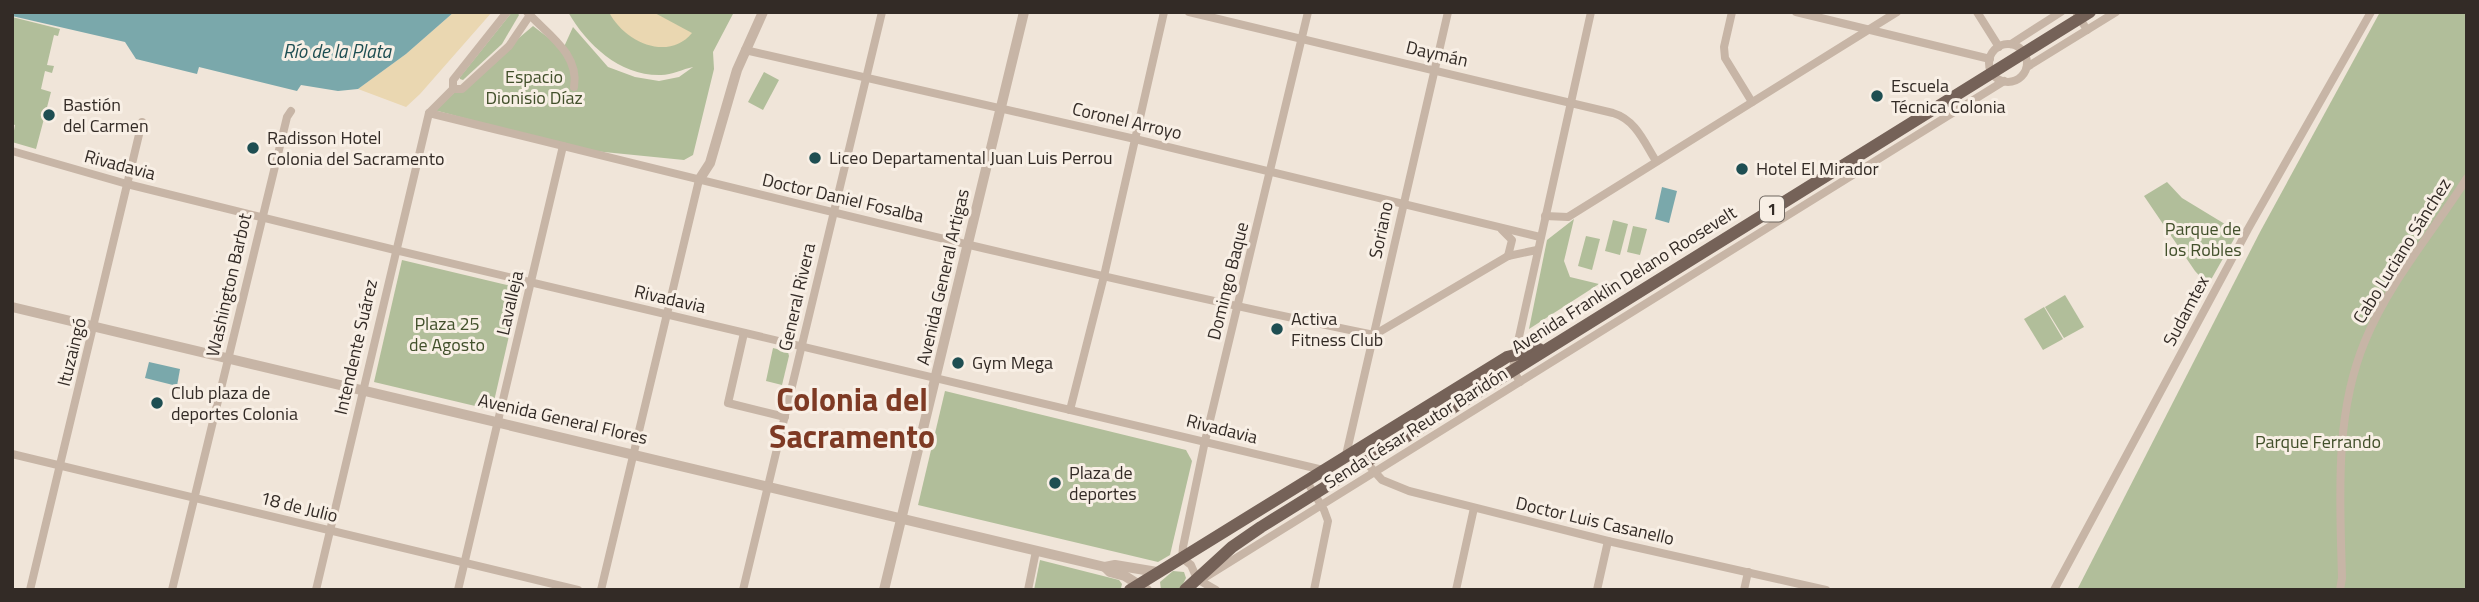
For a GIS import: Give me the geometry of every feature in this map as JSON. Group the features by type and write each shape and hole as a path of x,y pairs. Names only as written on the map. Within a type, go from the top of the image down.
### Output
{"main road":[{"name":"Avenida Franklin Delano Roosevelt","path":"1193,585 1232,547 1318,500 1513,370 2024,53 2082,14"},
{"name":"1","path":"1511,356 1551,346"},
{"name":"Avenida Franklin Delano Roosevelt","path":"1157,572 1511,356"},
{"name":"1","path":"1139,588 1157,572"}],"street":[{"path":"429,113 453,89 453,80 507,12"},
{"path":"601,590 699,180 710,163 745,50 763,12"},
{"name":"General Rivera","path":"743,590 882,12"},
{"name":"Avenida General Artigas","path":"884,590 1024,12"},
{"path":"1070,410 1104,276 1164,12"},
{"name":"Daymán","path":"1189,12 1570,102 1626,119 1634,126 1656,161"},
{"name":"Domingo Baque","path":"1182,558 1205,441 1308,12"},
{"name":"Soriano","path":"1346,455 1448,12"},
{"path":"1520,382 1513,370 1511,356 1591,12"},
{"path":"1732,12 1724,47 1725,58 1752,102"},
{"path":"1796,12 1990,59"},
{"path":"1545,216 1568,217 1897,12"},
{"path":"1977,12 1998,47"},
{"path":"2004,81 1992,73 1990,59 1998,47 2011,44 2062,12"},
{"path":"2011,44 2024,53 2027,67 2116,12"},
{"name":"Sudamtex","path":"2054,590 2260,206 2371,12"},
{"path":"453,89 462,89 509,46 528,14 563,49 570,60 576,76 574,87"},
{"path":"2082,14 2087,30"},
{"name":"Coronel Arroyo","path":"745,50 1135,138 1540,237"},
{"name":"Senda César Reutor Baridón","path":"1371,464 1520,382 2004,81 2018,79 2027,67"},
{"name":"Washington Barbot","path":"172,590 261,217 287,117 291,111"},
{"name":"Doctor Daniel Fosalba","path":"429,113 1104,276 1374,335"},
{"name":"Intendente Suárez","path":"316,590 429,113"},
{"name":"Ituzaingó","path":"30,590 142,122"},
{"path":"1912,122 1919,134"},
{"name":"Lavalleja","path":"458,590 563,146"},
{"path":"1868,150 1875,161"},
{"name":"Rivadavia","path":"12,151 127,184 395,250 1322,470"},
{"name":"Cabo Luciano Sánchez","path":"2340,590 2342,441 2346,404 2356,368 2377,315 2467,178"},
{"path":"1500,228 1511,240 1508,256"},
{"path":"1374,335 1508,256 1537,250"},
{"name":"Avenida General Flores","path":"12,307 1105,567 1115,565 1157,572"},
{"path":"744,333 728,403 785,417"},
{"path":"1363,445 1371,464"},
{"name":"18 de Julio","path":"12,454 578,590"},
{"name":"Doctor Luis Casanello","path":"1371,464 1393,486 1608,541 1826,590"},
{"path":"1306,480 1327,516 1328,526 1314,590"},
{"path":"1456,590 1474,508"},
{"path":"1597,590 1608,541"},
{"path":"1028,590 1036,551"},
{"path":"1182,558 1191,565 1193,585 1216,590"},
{"name":"Avenida General Flores","path":"1105,567 1110,572 1125,576 1139,588"},
{"path":"1744,590 1748,572"}],"green space":[{"path":"512,12 519,15 502,44 463,80 460,79 460,77"},
{"name":"Espacio Dionisio Díaz","path":"568,12 734,12 713,52 714,69 693,155 684,160 584,150 434,110 533,26 563,49 573,27 608,67 635,77 659,81 679,77 693,67 661,75 632,70 595,47"},
{"name":"Parque Ferrando","path":"2380,12 2467,12 2467,590 2077,590 2260,232"},
{"path":"12,17 60,29 58,36 54,35 47,65 54,66 52,73 45,71 41,89 51,92 36,149 12,142 15,125 12,124"},
{"path":"764,72 779,80 763,110 748,102"},
{"name":"Parque de los Robles","path":"2167,182 2182,198 2238,232 2208,285 2195,271 2144,196"},
{"path":"1574,219 1564,261 1570,277 1599,284 1529,329 1547,240"},
{"path":"1613,220 1628,224 1620,255 1605,251"},
{"path":"1633,226 1647,229 1640,255 1627,252"},
{"path":"1586,236 1600,239 1592,270 1578,266"},
{"name":"Plaza 25 de Agosto","path":"402,260 520,288 492,410 374,382"},
{"path":"2065,295 2084,327 2064,338 2045,307"},
{"path":"2044,307 2063,339 2043,350 2024,319"},
{"path":"773,348 788,352 789,356 782,385 766,381"},
{"name":"Plaza de deportes","path":"945,391 1186,450 1192,461 1170,555 1158,562 918,505"},
{"path":"1040,560 1119,580 1121,588 1034,590"},
{"path":"1173,571 1184,572 1186,578 1182,586 1176,590 1161,590 1160,582"}],"sand":[{"path":"454,12 492,12 406,107 358,89 406,54"},
{"path":"609,12 653,12 692,33 682,42 671,46 647,45 625,32"}],"water":[{"name":"Río de la Plata","path":"12,12 454,12 406,54 358,89 338,91 301,85 297,91 199,67 197,74 136,59 125,42 12,16"},
{"path":"1662,187 1677,191 1669,223 1655,219"},
{"name":"Club plaza de deportes Colonia","path":"149,362 180,369 177,386 145,378"}],"place":[{"name":"Escuela Técnica Colonia","path":"1877,96"},
{"name":"Bastión del Carmen","path":"49,115"},
{"name":"Radisson Hotel Colonia del Sacramento","path":"253,148"},
{"name":"Liceo Departamental Juan Luis Perrou","path":"815,158"},
{"name":"Hotel El Mirador","path":"1742,169"},
{"name":"Activa Fitness Club","path":"1277,329"},
{"name":"Gym Mega","path":"958,363"},
{"name":"Club plaza de deportes Colonia","path":"157,403"},
{"name":"Plaza de deportes","path":"1055,483"}],"district":[{"name":"Colonia del Sacramento","path":"852,418"}]}
